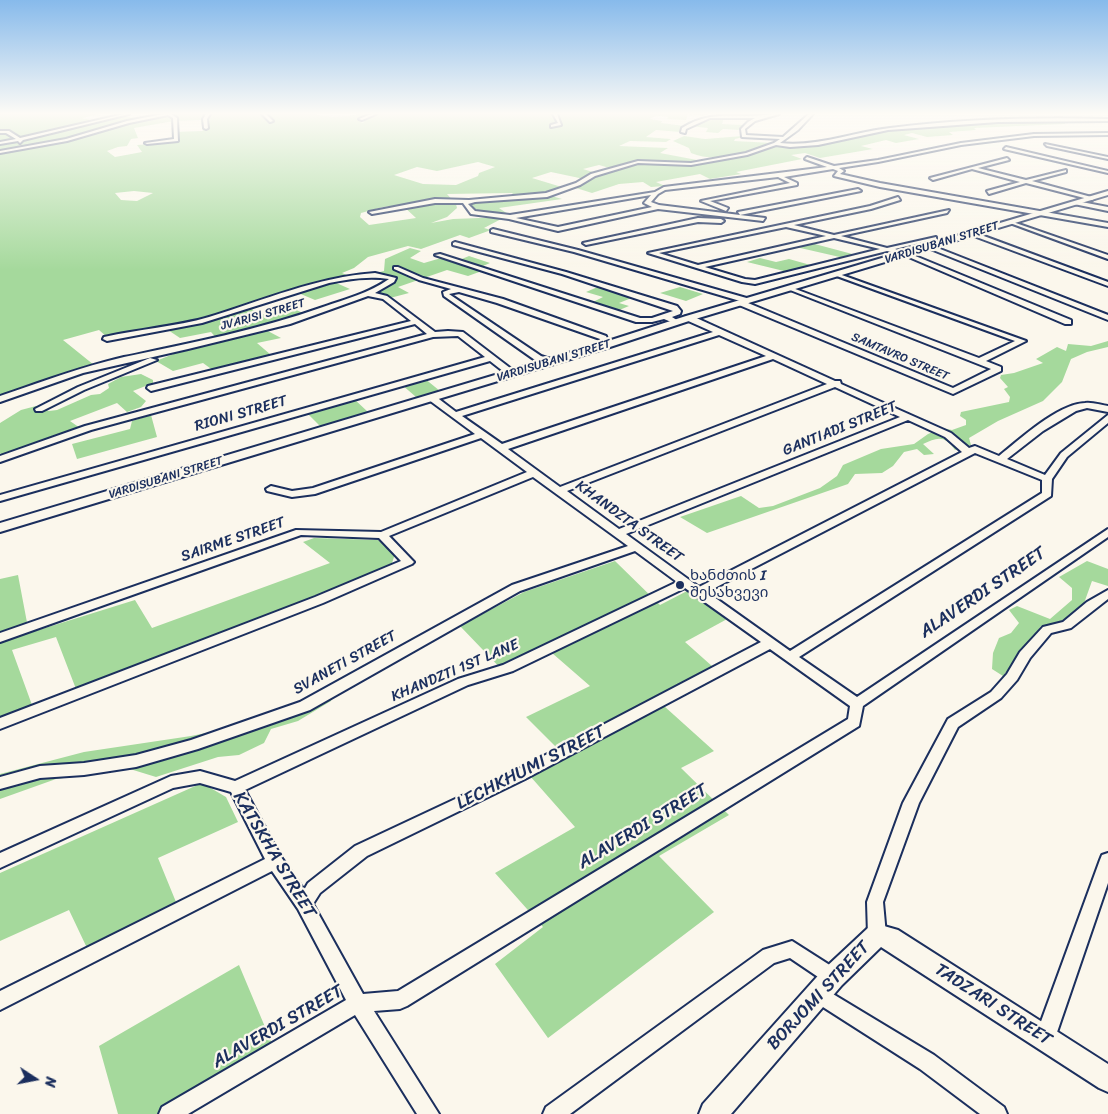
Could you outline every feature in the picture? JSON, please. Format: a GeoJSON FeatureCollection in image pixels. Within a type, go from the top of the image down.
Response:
{"type":"FeatureCollection","features":[{"type":"Feature","properties":{"kind":"street"},"geometry":{"type":"LineString","coordinates":[[372,212],[435,201],[468,201],[547,195],[578,184],[593,175],[624,166]]}},
{"type":"Feature","properties":{"kind":"street"},"geometry":{"type":"LineString","coordinates":[[831,166],[842,171],[836,175],[880,185],[1108,225]]}},
{"type":"Feature","properties":{"kind":"street"},"geometry":{"type":"LineString","coordinates":[[468,201],[465,203],[473,213],[510,217],[656,193],[664,189],[778,176],[840,166]]}},
{"type":"Feature","properties":{"kind":"street"},"geometry":{"type":"LineString","coordinates":[[933,178],[979,166]]}},
{"type":"Feature","properties":{"kind":"street"},"geometry":{"type":"LineString","coordinates":[[1082,166],[1108,172]]}},
{"type":"Feature","properties":{"kind":"street"},"geometry":{"type":"LineString","coordinates":[[972,168],[1092,198]]}},
{"type":"Feature","properties":{"kind":"street"},"geometry":{"type":"LineString","coordinates":[[989,192],[1064,171]]}},
{"type":"Feature","properties":{"kind":"street"},"geometry":{"type":"LineString","coordinates":[[778,176],[795,184],[704,201],[740,213],[906,254],[1002,296],[1068,322]]}},
{"type":"Feature","properties":{"kind":"street"},"geometry":{"type":"LineString","coordinates":[[740,213],[858,190]]}},
{"type":"Feature","properties":{"kind":"street"},"geometry":{"type":"LineString","coordinates":[[656,193],[648,203],[658,207],[763,219]]}},
{"type":"Feature","properties":{"kind":"street","name":"VARDISUBANI STREET"},"geometry":{"type":"LineString","coordinates":[[0,528],[511,374],[788,288],[1107,194]]}},
{"type":"Feature","properties":{"kind":"street"},"geometry":{"type":"LineString","coordinates":[[898,199],[871,207],[651,253],[744,281],[755,282],[934,238]]}},
{"type":"Feature","properties":{"kind":"street"},"geometry":{"type":"LineString","coordinates":[[1076,203],[1108,209]]}},
{"type":"Feature","properties":{"kind":"street"},"geometry":{"type":"LineString","coordinates":[[510,217],[558,229],[658,207]]}},
{"type":"Feature","properties":{"kind":"street"},"geometry":{"type":"LineString","coordinates":[[696,267],[947,211]]}},
{"type":"Feature","properties":{"kind":"street"},"geometry":{"type":"LineString","coordinates":[[586,243],[706,220],[773,227]]}},
{"type":"Feature","properties":{"kind":"street"},"geometry":{"type":"LineString","coordinates":[[1012,222],[1108,257]]}},
{"type":"Feature","properties":{"kind":"street"},"geometry":{"type":"LineString","coordinates":[[493,231],[576,251],[744,302]]}},
{"type":"Feature","properties":{"kind":"street"},"geometry":{"type":"LineString","coordinates":[[973,234],[1108,284]]}},
{"type":"Feature","properties":{"kind":"street"},"geometry":{"type":"LineString","coordinates":[[438,255],[639,320],[666,317],[676,314],[677,311],[674,308],[564,274],[456,244]]}},
{"type":"Feature","properties":{"kind":"street"},"geometry":{"type":"LineString","coordinates":[[930,247],[1108,318]]}},
{"type":"Feature","properties":{"kind":"street"},"geometry":{"type":"LineString","coordinates":[[396,268],[421,279],[500,301],[591,333],[603,338],[606,345]]}},
{"type":"Feature","properties":{"kind":"street","name":"JVARISI STREET"},"geometry":{"type":"LineString","coordinates":[[0,399],[80,371],[122,360],[188,347],[287,322],[368,294],[392,281],[393,278],[371,275],[313,286],[211,319],[107,339]]}},
{"type":"Feature","properties":{"kind":"street"},"geometry":{"type":"LineString","coordinates":[[788,288],[979,361],[1022,341],[837,275]]}},
{"type":"Feature","properties":{"kind":"street"},"geometry":{"type":"LineString","coordinates":[[459,289],[445,293],[538,358],[552,361]]}},
{"type":"Feature","properties":{"kind":"street"},"geometry":{"type":"LineString","coordinates":[[368,294],[385,297],[433,335]]}},
{"type":"Feature","properties":{"kind":"street","name":"SAMTAVRO STREET"},"geometry":{"type":"LineString","coordinates":[[744,302],[952,391],[998,369],[979,361]]}},
{"type":"Feature","properties":{"kind":"street"},"geometry":{"type":"LineString","coordinates":[[666,317],[676,322]]}},
{"type":"Feature","properties":{"kind":"street","name":"GANTIADI STREET"},"geometry":{"type":"LineString","coordinates":[[689,318],[837,383],[908,417]]}},
{"type":"Feature","properties":{"kind":"street"},"geometry":{"type":"LineString","coordinates":[[151,388],[416,322]]}},
{"type":"Feature","properties":{"kind":"street"},"geometry":{"type":"LineString","coordinates":[[455,415],[720,332]]}},
{"type":"Feature","properties":{"kind":"street"},"geometry":{"type":"LineString","coordinates":[[0,459],[88,428],[433,335],[460,334],[511,374]]}},
{"type":"Feature","properties":{"kind":"street"},"geometry":{"type":"LineString","coordinates":[[39,409],[68,393],[103,378],[188,347]]}},
{"type":"Feature","properties":{"kind":"street"},"geometry":{"type":"LineString","coordinates":[[500,448],[774,356]]}},
{"type":"Feature","properties":{"kind":"street","name":"RIONI STREET"},"geometry":{"type":"LineString","coordinates":[[0,498],[490,358]]}},
{"type":"Feature","properties":{"kind":"street"},"geometry":{"type":"LineString","coordinates":[[559,491],[837,383]]}},
{"type":"Feature","properties":{"kind":"street","name":"KHANDZTA STREET"},"geometry":{"type":"LineString","coordinates":[[432,398],[685,583],[857,704]]}},
{"type":"Feature","properties":{"kind":"street"},"geometry":{"type":"LineString","coordinates":[[1001,459],[1024,439],[1073,408],[1084,405],[1108,409]]}},
{"type":"Feature","properties":{"kind":"street"},"geometry":{"type":"LineString","coordinates":[[908,417],[948,435],[967,452]]}},
{"type":"Feature","properties":{"kind":"street","name":"GANTIADI STREET"},"geometry":{"type":"LineString","coordinates":[[617,534],[908,417]]}},
{"type":"Feature","properties":{"kind":"street"},"geometry":{"type":"LineString","coordinates":[[791,656],[1047,494],[1047,479],[1064,455],[1108,418]]}},
{"type":"Feature","properties":{"kind":"street"},"geometry":{"type":"LineString","coordinates":[[272,489],[292,494],[315,490],[481,434]]}},
{"type":"Feature","properties":{"kind":"street"},"geometry":{"type":"LineString","coordinates":[[698,592],[975,449],[1047,479]]}},
{"type":"Feature","properties":{"kind":"street","name":"SAIRME STREET"},"geometry":{"type":"LineString","coordinates":[[0,638],[300,532],[382,535],[534,473]]}},
{"type":"Feature","properties":{"kind":"street","name":"ALAVERDI STREET"},"geometry":{"type":"LineString","coordinates":[[169,1114],[358,1003],[400,1000],[854,722],[857,704],[1108,532]]}},
{"type":"Feature","properties":{"kind":"street"},"geometry":{"type":"LineString","coordinates":[[0,724],[310,604],[408,562],[382,535]]}},
{"type":"Feature","properties":{"kind":"street","name":"SVANETI STREET"},"geometry":{"type":"LineString","coordinates":[[0,783],[40,772],[84,769],[136,761],[263,722],[305,706],[387,658],[516,588],[580,568],[636,547]]}},
{"type":"Feature","properties":{"kind":"street","name":"KHANDZTI 1ST LANE"},"geometry":{"type":"LineString","coordinates":[[236,787],[463,682],[508,668],[685,583]]}},
{"type":"Feature","properties":{"kind":"street","name":"BORJOMI STREET"},"geometry":{"type":"LineString","coordinates":[[713,1114],[825,985],[877,935],[876,902],[911,803],[953,723],[996,694],[1012,676],[1025,655],[1046,630],[1067,625],[1091,604],[1108,594]]}},
{"type":"Feature","properties":{"kind":"street","name":"LECHKHUMI STREET"},"geometry":{"type":"LineString","coordinates":[[304,904],[314,888],[361,851],[520,775],[770,644]]}},
{"type":"Feature","properties":{"kind":"street","name":"KATSKHA STREET"},"geometry":{"type":"LineString","coordinates":[[0,861],[171,782],[200,777],[236,787],[275,862],[304,904],[358,1003],[429,1114]]}},
{"type":"Feature","properties":{"kind":"street"},"geometry":{"type":"LineString","coordinates":[[1045,1038],[1108,860]]}},
{"type":"Feature","properties":{"kind":"street"},"geometry":{"type":"LineString","coordinates":[[0,1001],[275,862]]}},
{"type":"Feature","properties":{"kind":"street","name":"TADZARI STREET"},"geometry":{"type":"LineString","coordinates":[[877,935],[890,938],[1108,1079]]}},
{"type":"Feature","properties":{"kind":"street"},"geometry":{"type":"LineString","coordinates":[[553,1114],[770,956],[792,949],[825,985],[997,1114]]}},
{"type":"Feature","properties":{"kind":"green space"},"geometry":{"type":"Polygon","coordinates":[[[0,166],[460,166],[437,171],[417,167],[394,175],[423,184],[456,185],[495,167],[492,166],[595,166],[583,169],[596,173],[584,179],[551,172],[532,178],[565,188],[544,194],[516,197],[512,193],[447,194],[456,204],[457,208],[447,217],[431,223],[453,219],[505,217],[484,228],[491,230],[469,238],[460,235],[421,249],[408,246],[368,257],[354,268],[342,273],[351,277],[333,280],[212,317],[108,338],[99,330],[63,340],[94,365],[0,397],[0,166]],[[134,191],[115,193],[121,200],[137,201],[153,193],[134,191]],[[402,205],[383,207],[361,213],[360,217],[369,225],[416,218],[402,205]]]}},
{"type":"Feature","properties":{"kind":"green space"},"geometry":{"type":"Polygon","coordinates":[[[602,166],[767,166],[736,172],[741,174],[710,179],[700,174],[656,182],[665,186],[651,187],[643,182],[619,184],[592,193],[573,187],[613,169],[602,166]]]}},
{"type":"Feature","properties":{"kind":"green space"},"geometry":{"type":"Polygon","coordinates":[[[548,195],[562,199],[499,208],[508,214],[477,213],[467,203],[469,201],[548,195]]]}},
{"type":"Feature","properties":{"kind":"green space"},"geometry":{"type":"Polygon","coordinates":[[[811,243],[856,255],[844,258],[796,247],[811,243]]]}},
{"type":"Feature","properties":{"kind":"green space"},"geometry":{"type":"Polygon","coordinates":[[[410,248],[421,251],[410,258],[424,263],[448,256],[457,261],[469,256],[490,263],[476,269],[482,271],[468,276],[447,270],[398,287],[409,293],[390,298],[375,292],[396,281],[397,278],[390,275],[372,274],[384,271],[385,259],[410,248]]]}},
{"type":"Feature","properties":{"kind":"green space"},"geometry":{"type":"Polygon","coordinates":[[[760,258],[776,262],[789,259],[814,266],[788,272],[747,262],[760,258]]]}},
{"type":"Feature","properties":{"kind":"green space"},"geometry":{"type":"Polygon","coordinates":[[[334,282],[350,289],[315,300],[296,292],[334,282]]]}},
{"type":"Feature","properties":{"kind":"green space"},"geometry":{"type":"Polygon","coordinates":[[[600,286],[634,297],[619,303],[629,306],[617,311],[591,303],[603,297],[586,292],[600,286]]]}},
{"type":"Feature","properties":{"kind":"green space"},"geometry":{"type":"Polygon","coordinates":[[[680,287],[703,294],[686,301],[660,293],[680,287]]]}},
{"type":"Feature","properties":{"kind":"green space"},"geometry":{"type":"Polygon","coordinates":[[[288,306],[309,316],[266,330],[281,338],[257,343],[271,355],[214,371],[203,363],[173,371],[156,361],[186,349],[219,341],[211,332],[180,338],[168,330],[213,320],[249,308],[265,315],[288,306]]]}},
{"type":"Feature","properties":{"kind":"green space"},"geometry":{"type":"Polygon","coordinates":[[[1108,341],[1108,347],[1087,352],[1071,359],[1062,382],[1043,401],[998,421],[969,438],[971,445],[955,450],[944,440],[932,440],[923,444],[934,454],[924,455],[917,449],[904,452],[893,466],[882,473],[855,474],[848,484],[707,533],[680,517],[741,496],[759,508],[773,506],[820,488],[837,476],[843,465],[881,449],[914,444],[928,434],[942,428],[952,430],[966,425],[966,420],[960,416],[961,412],[1009,402],[1010,397],[1004,389],[1008,387],[1000,378],[1001,375],[1014,373],[1043,363],[1036,359],[1057,347],[1066,351],[1068,344],[1091,346],[1108,341]]]}},
{"type":"Feature","properties":{"kind":"green space"},"geometry":{"type":"Polygon","coordinates":[[[141,374],[153,380],[153,383],[133,391],[146,401],[141,407],[127,412],[117,403],[70,421],[80,428],[2,456],[0,453],[0,423],[21,410],[36,406],[49,411],[57,410],[91,395],[100,394],[109,388],[108,384],[121,377],[141,374]]]}},
{"type":"Feature","properties":{"kind":"green space"},"geometry":{"type":"Polygon","coordinates":[[[424,378],[440,391],[416,397],[401,384],[424,378]]]}},
{"type":"Feature","properties":{"kind":"green space"},"geometry":{"type":"Polygon","coordinates":[[[353,398],[368,412],[320,426],[306,412],[353,398]]]}},
{"type":"Feature","properties":{"kind":"green space"},"geometry":{"type":"Polygon","coordinates":[[[151,415],[157,437],[77,459],[72,444],[130,429],[132,421],[151,415]]]}},
{"type":"Feature","properties":{"kind":"green space"},"geometry":{"type":"Polygon","coordinates":[[[314,538],[378,540],[395,554],[391,566],[76,689],[56,637],[12,650],[32,705],[0,717],[0,579],[18,575],[29,633],[135,600],[152,628],[330,563],[303,542],[314,538]]]}},
{"type":"Feature","properties":{"kind":"green space"},"geometry":{"type":"Polygon","coordinates":[[[615,561],[660,605],[689,590],[729,618],[685,642],[722,675],[664,706],[714,751],[681,768],[729,815],[659,856],[714,912],[548,1038],[495,964],[543,927],[495,873],[575,827],[530,776],[567,758],[526,717],[590,686],[552,653],[507,675],[460,626],[524,592],[615,561]]]}},
{"type":"Feature","properties":{"kind":"green space"},"geometry":{"type":"Polygon","coordinates":[[[1087,561],[1108,569],[1108,586],[1092,581],[1083,606],[1059,623],[1041,626],[1003,676],[992,669],[993,653],[999,638],[1011,633],[1019,623],[1009,610],[1017,606],[1050,619],[1072,600],[1072,588],[1059,577],[1087,561]]]}},
{"type":"Feature","properties":{"kind":"green space"},"geometry":{"type":"Polygon","coordinates":[[[333,688],[331,701],[298,721],[271,729],[264,743],[239,755],[218,757],[156,777],[130,769],[56,779],[0,799],[0,774],[84,752],[231,728],[333,688]]]}},
{"type":"Feature","properties":{"kind":"green space"},"geometry":{"type":"Polygon","coordinates":[[[202,783],[226,797],[238,822],[158,858],[176,902],[87,948],[69,910],[0,941],[0,873],[202,783]]]}},
{"type":"Feature","properties":{"kind":"green space"},"geometry":{"type":"Polygon","coordinates":[[[239,965],[273,1046],[187,1093],[193,1114],[118,1114],[99,1046],[239,965]]]}},
{"type":"Feature","properties":{"kind":"place","name":"ხანძთის I შესახვევი"},"geometry":{"type":"Point","coordinates":[680,585]}}]}
